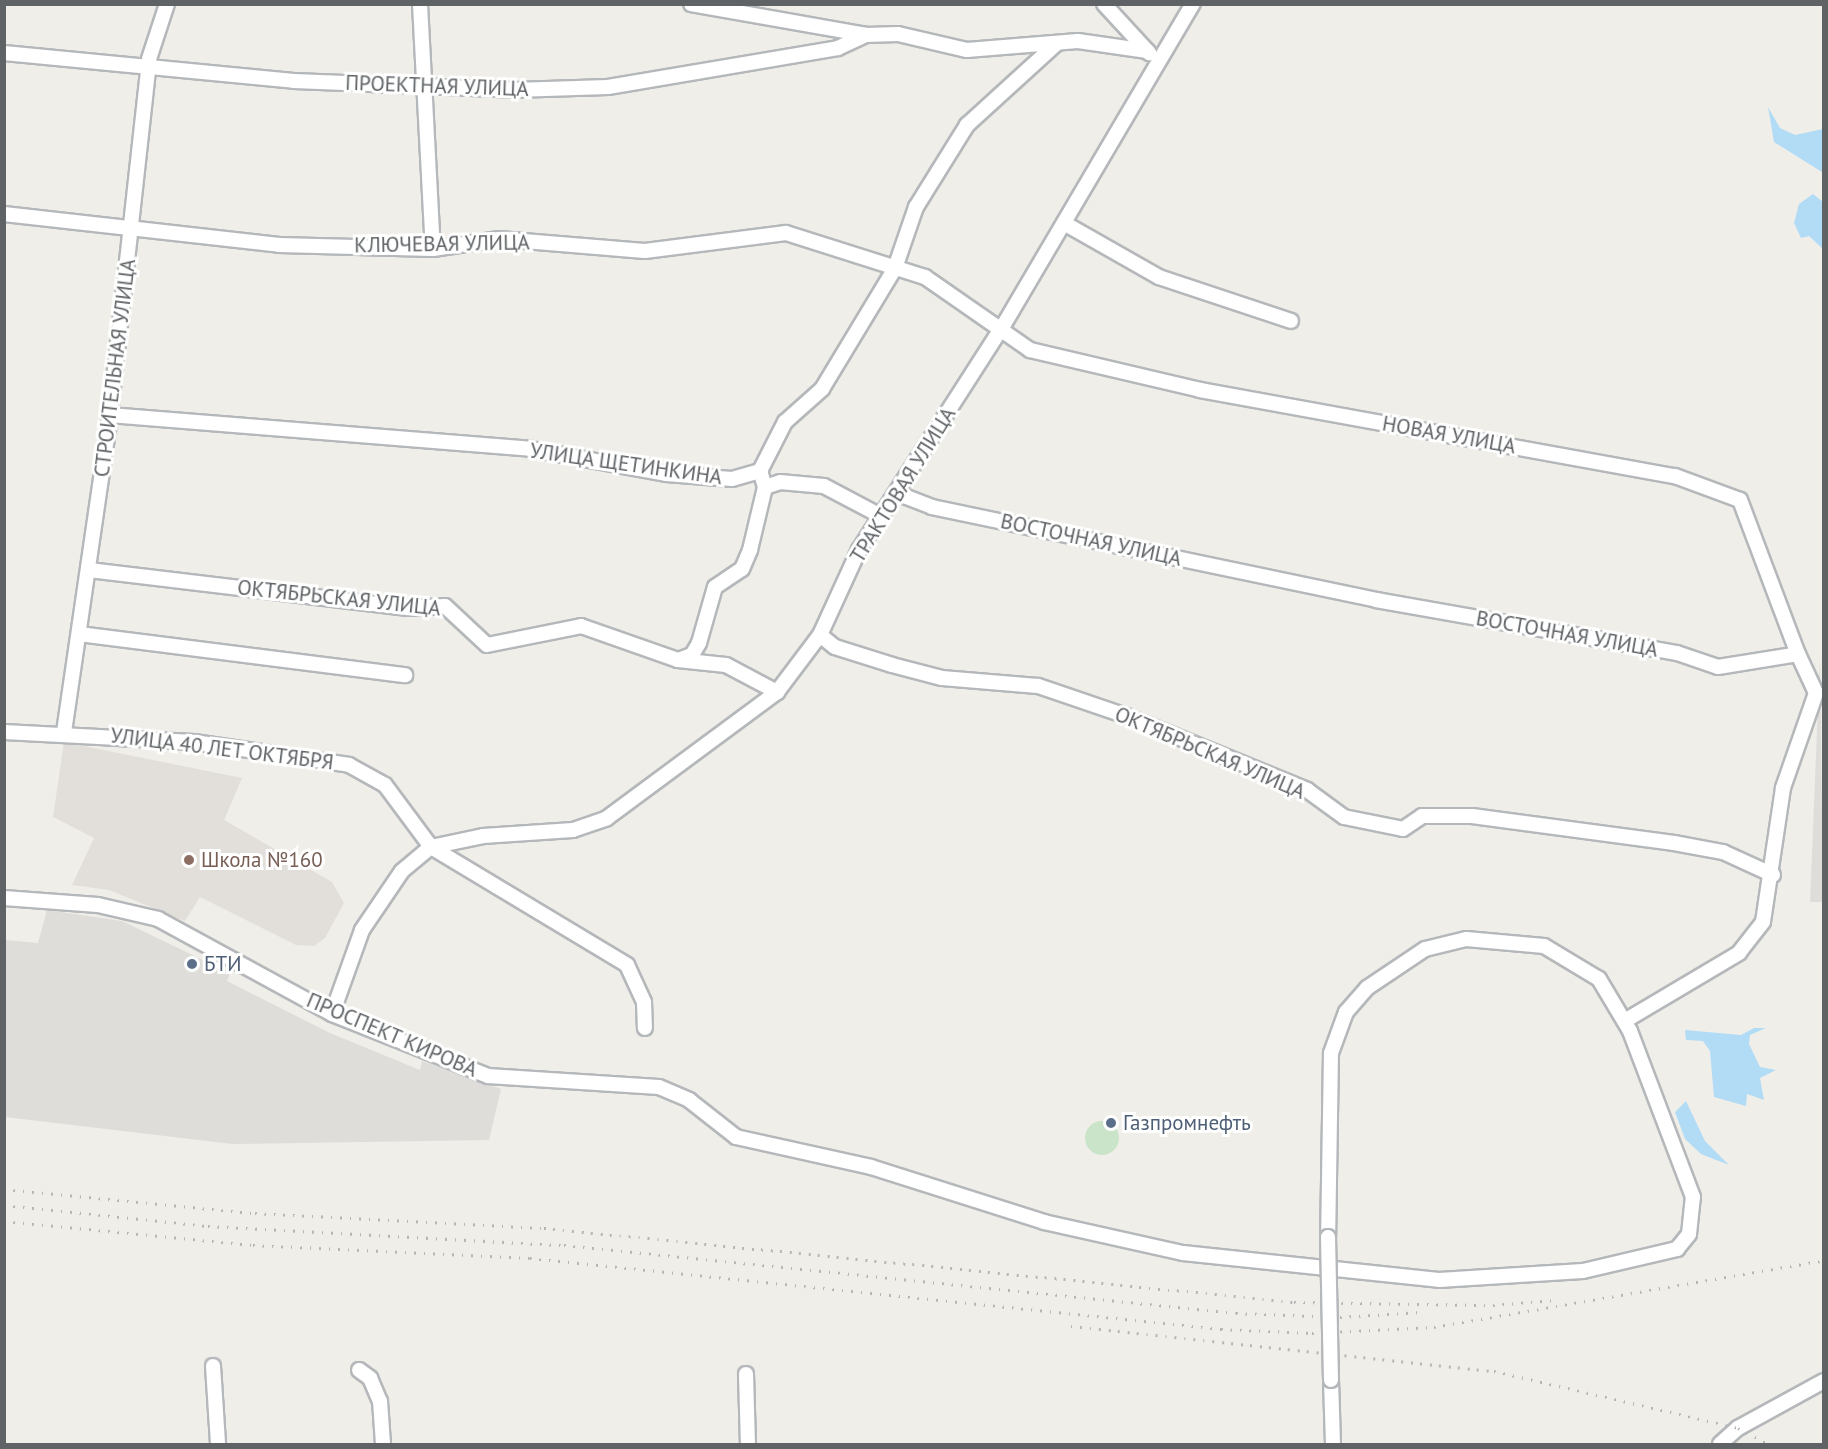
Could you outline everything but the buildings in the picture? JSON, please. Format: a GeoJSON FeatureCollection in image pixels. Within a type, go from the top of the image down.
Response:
{"type":"FeatureCollection","features":[{"type":"Feature","properties":{"kind":"street","name":"СТРОИТЕЛЬНАЯ УЛИЦА"},"geometry":{"type":"LineString","coordinates":[[64,732],[110,415],[148,66],[167,4]]}},
{"type":"Feature","properties":{"kind":"street"},"geometry":{"type":"LineString","coordinates":[[420,4],[433,249]]}},
{"type":"Feature","properties":{"kind":"street"},"geometry":{"type":"LineString","coordinates":[[691,4],[866,35],[898,34],[967,50],[1078,41],[1147,51]]}},
{"type":"Feature","properties":{"kind":"street","name":"ТРАКТОВАЯ УЛИЦА"},"geometry":{"type":"LineString","coordinates":[[431,847],[573,830],[607,818],[777,692],[820,635],[859,550],[1003,326],[1193,4]]}},
{"type":"Feature","properties":{"kind":"street"},"geometry":{"type":"LineString","coordinates":[[1111,6],[1147,51],[1159,61]]}},
{"type":"Feature","properties":{"kind":"street","name":"ПРОЕКТНАЯ УЛИЦА"},"geometry":{"type":"LineString","coordinates":[[4,53],[426,88],[608,87],[838,48],[866,35]]}},
{"type":"Feature","properties":{"kind":"street"},"geometry":{"type":"LineString","coordinates":[[678,660],[692,655],[699,643],[715,587],[742,569],[765,487],[760,471],[786,422],[822,389],[895,268],[916,207],[967,124],[1056,44]]}},
{"type":"Feature","properties":{"kind":"street","name":"КЛЮЧЕВАЯ УЛИЦА"},"geometry":{"type":"LineString","coordinates":[[4,214],[279,245],[433,249],[499,239],[645,251],[786,233],[853,250],[895,268],[925,277],[1003,326]]}},
{"type":"Feature","properties":{"kind":"street"},"geometry":{"type":"LineString","coordinates":[[1064,223],[1159,277],[1291,321]]}},
{"type":"Feature","properties":{"kind":"street","name":"НОВАЯ УЛИЦА"},"geometry":{"type":"LineString","coordinates":[[1003,326],[1030,350],[1200,390],[1675,476],[1740,500],[1798,654]]}},
{"type":"Feature","properties":{"kind":"street","name":"УЛИЦА ЩЕТИНКИНА"},"geometry":{"type":"LineString","coordinates":[[110,415],[530,450],[666,474],[732,479],[760,471]]}},
{"type":"Feature","properties":{"kind":"street"},"geometry":{"type":"LineString","coordinates":[[765,487],[780,482],[824,486],[881,516]]}},
{"type":"Feature","properties":{"kind":"street","name":"ВОСТОЧНАЯ УЛИЦА"},"geometry":{"type":"LineString","coordinates":[[896,493],[955,512],[1376,600],[1677,653],[1718,667],[1798,654]]}},
{"type":"Feature","properties":{"kind":"street","name":"ОКТЯБРЬСКАЯ УЛИЦА"},"geometry":{"type":"LineString","coordinates":[[89,570],[408,608],[445,606],[487,645],[581,626],[678,660],[726,665],[777,692]]}},
{"type":"Feature","properties":{"kind":"street"},"geometry":{"type":"LineString","coordinates":[[79,634],[405,675]]}},
{"type":"Feature","properties":{"kind":"street","name":"ОКТЯБРЬСКАЯ УЛИЦА"},"geometry":{"type":"LineString","coordinates":[[820,635],[835,647],[892,665],[942,678],[1038,686],[1126,716],[1307,790],[1344,817],[1403,829],[1422,816],[1473,816],[1674,843],[1723,852],[1773,875]]}},
{"type":"Feature","properties":{"kind":"street"},"geometry":{"type":"LineString","coordinates":[[1626,1020],[1739,953],[1763,922],[1773,875],[1783,788],[1816,693],[1798,654]]}},
{"type":"Feature","properties":{"kind":"street","name":"УЛИЦА 40 ЛЕТ ОКТЯБРЯ"},"geometry":{"type":"LineString","coordinates":[[4,732],[64,732],[194,742],[349,765],[385,785],[431,847],[627,965],[644,1002],[645,1028]]}},
{"type":"Feature","properties":{"kind":"street"},"geometry":{"type":"LineString","coordinates":[[332,1014],[362,930],[402,871],[431,847]]}},
{"type":"Feature","properties":{"kind":"street","name":"ПРОСПЕКТ КИРОВА"},"geometry":{"type":"LineString","coordinates":[[4,898],[98,905],[158,919],[332,1014],[488,1076],[659,1087],[689,1100],[736,1137],[871,1167],[1044,1222],[1183,1252],[1373,1276],[1500,1280],[1658,1255],[1677,1250],[1689,1234],[1693,1197],[1626,1020],[1599,979],[1544,945],[1466,939],[1395,964],[1347,1012],[1331,1053],[1328,1238],[1331,1380],[1334,1444]]}},
{"type":"Feature","properties":{"kind":"street"},"geometry":{"type":"LineString","coordinates":[[213,1366],[218,1444]]}},
{"type":"Feature","properties":{"kind":"street"},"geometry":{"type":"LineString","coordinates":[[359,1370],[370,1378],[380,1401],[383,1444]]}},
{"type":"Feature","properties":{"kind":"street"},"geometry":{"type":"LineString","coordinates":[[746,1374],[748,1444]]}},
{"type":"Feature","properties":{"kind":"street"},"geometry":{"type":"LineString","coordinates":[[1720,1444],[1738,1428],[1824,1381]]}},
{"type":"Feature","properties":{"kind":"shaded area"},"geometry":{"type":"Polygon","coordinates":[[[1820,657],[1823,902],[1810,902],[1820,657]]]}},
{"type":"Feature","properties":{"kind":"shaded area","name":"Школа №160"},"geometry":{"type":"Polygon","coordinates":[[[64,742],[242,778],[224,820],[332,882],[344,903],[325,938],[314,946],[296,945],[200,897],[185,921],[109,890],[72,885],[94,838],[53,817],[64,742]]]}},
{"type":"Feature","properties":{"kind":"shaded area"},"geometry":{"type":"Polygon","coordinates":[[[47,910],[122,921],[230,973],[227,981],[330,1033],[420,1070],[422,1061],[501,1089],[489,1140],[232,1144],[5,1117],[5,940],[38,943],[47,910]]]}},
{"type":"Feature","properties":{"kind":"green space"},"geometry":{"type":"Polygon","coordinates":[[[1102,1121],[1114,1126],[1119,1138],[1114,1150],[1102,1155],[1090,1150],[1085,1138],[1090,1126],[1102,1121]]]}},
{"type":"Feature","properties":{"kind":"water"},"geometry":{"type":"Polygon","coordinates":[[[1768,107],[1780,128],[1795,135],[1823,129],[1822,172],[1774,142],[1768,107]]]}},
{"type":"Feature","properties":{"kind":"water"},"geometry":{"type":"Polygon","coordinates":[[[1813,194],[1823,202],[1823,249],[1809,236],[1801,238],[1794,223],[1799,204],[1813,194]]]}},
{"type":"Feature","properties":{"kind":"water"},"geometry":{"type":"Polygon","coordinates":[[[1754,1028],[1766,1028],[1750,1035],[1749,1044],[1760,1067],[1776,1070],[1760,1078],[1764,1100],[1747,1094],[1746,1106],[1714,1097],[1710,1051],[1703,1041],[1686,1040],[1685,1030],[1741,1035],[1754,1028]]]}},
{"type":"Feature","properties":{"kind":"water"},"geometry":{"type":"Polygon","coordinates":[[[1686,1101],[1705,1141],[1729,1165],[1701,1154],[1685,1139],[1675,1112],[1686,1101]]]}},
{"type":"Feature","properties":{"kind":"railway"},"geometry":{"type":"LineString","coordinates":[[4,1189],[255,1213],[544,1228],[1294,1302],[1493,1305],[1555,1300]]}},
{"type":"Feature","properties":{"kind":"railway"},"geometry":{"type":"LineString","coordinates":[[4,1205],[208,1226],[564,1245],[1236,1313],[1340,1317],[1421,1312]]}},
{"type":"Feature","properties":{"kind":"railway"},"geometry":{"type":"LineString","coordinates":[[4,1221],[253,1245],[530,1258],[1221,1329],[1312,1333],[1434,1327],[1824,1260]]}},
{"type":"Feature","properties":{"kind":"railway"},"geometry":{"type":"LineString","coordinates":[[1071,1326],[1494,1371],[1738,1428],[1768,1444]]}},
{"type":"Feature","properties":{"kind":"place","name":"Школа №160"},"geometry":{"type":"Point","coordinates":[189,860]}},
{"type":"Feature","properties":{"kind":"place","name":"БТИ"},"geometry":{"type":"Point","coordinates":[192,964]}},
{"type":"Feature","properties":{"kind":"place","name":"Газпромнефть"},"geometry":{"type":"Point","coordinates":[1111,1123]}}]}
